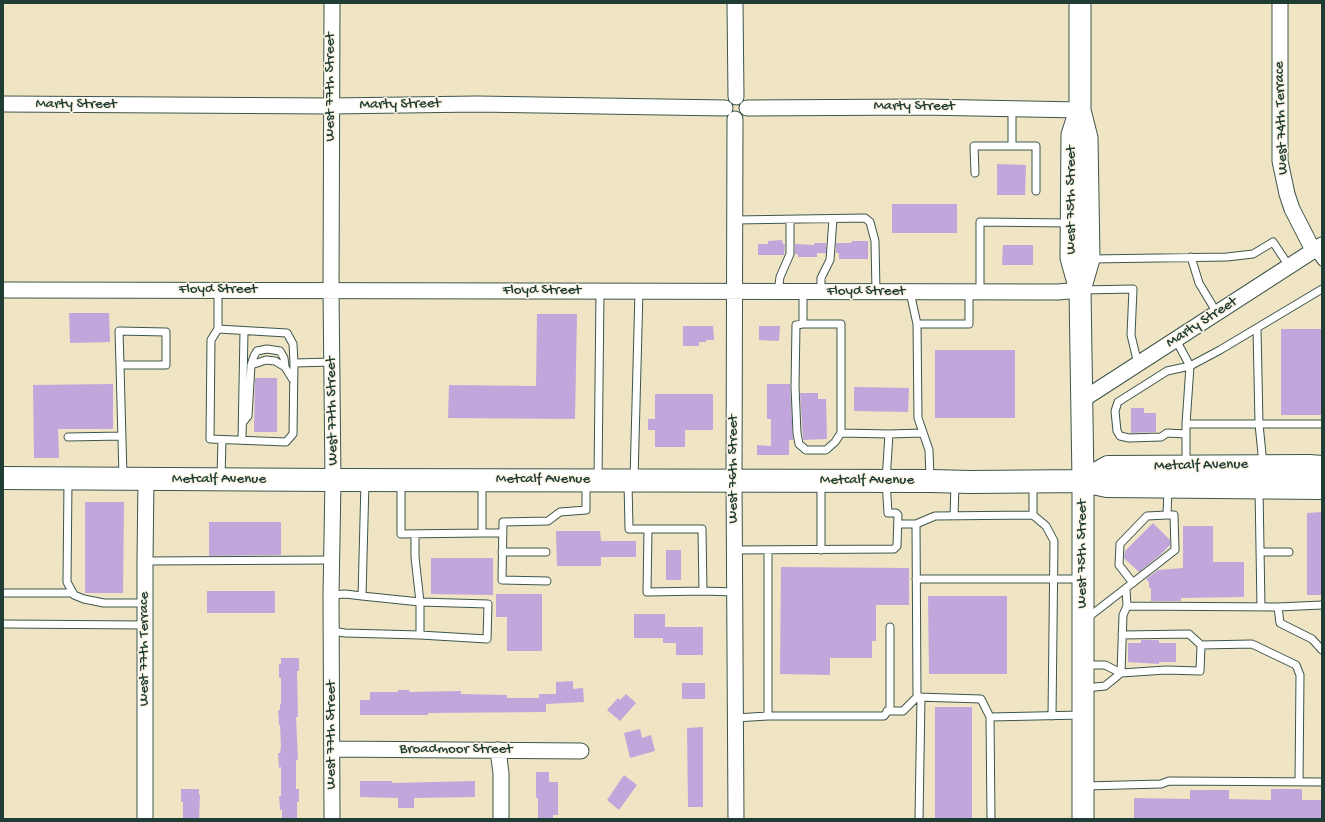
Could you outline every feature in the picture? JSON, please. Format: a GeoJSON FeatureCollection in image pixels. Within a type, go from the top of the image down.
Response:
{"type":"FeatureCollection","features":[{"type":"Feature","properties":{"kind":"main road","name":"West 75th Street"},"geometry":{"type":"LineString","coordinates":[[1080,3],[1080,110],[1087,138],[1089,259],[1080,290]]}},
{"type":"Feature","properties":{"kind":"main road","name":"West 75th Street"},"geometry":{"type":"LineString","coordinates":[[1080,110],[1072,135],[1071,258],[1080,290],[1083,481],[1083,819]]}},
{"type":"Feature","properties":{"kind":"main road","name":"Metcalf Avenue"},"geometry":{"type":"LineString","coordinates":[[1083,481],[1108,467],[1322,467]]}},
{"type":"Feature","properties":{"kind":"main road","name":"Metcalf Avenue"},"geometry":{"type":"LineString","coordinates":[[3,478],[221,480],[401,479],[955,482],[1083,481],[1107,486],[1322,488]]}},
{"type":"Feature","properties":{"kind":"street","name":"West 77th Street"},"geometry":{"type":"LineString","coordinates":[[332,3],[332,819]]}},
{"type":"Feature","properties":{"kind":"street"},"geometry":{"type":"LineString","coordinates":[[735,3],[736,97]]}},
{"type":"Feature","properties":{"kind":"street","name":"West 74th Terrace"},"geometry":{"type":"LineString","coordinates":[[1280,3],[1280,161],[1286,194],[1292,209],[1319,253]]}},
{"type":"Feature","properties":{"kind":"street"},"geometry":{"type":"LineString","coordinates":[[736,97],[746,102],[747,108],[746,114],[735,119],[727,115],[725,108],[729,98],[736,97]]}},
{"type":"Feature","properties":{"kind":"street","name":"Marty Street"},"geometry":{"type":"LineString","coordinates":[[3,104],[331,106],[477,104],[725,108]]}},
{"type":"Feature","properties":{"kind":"street","name":"Marty Street"},"geometry":{"type":"LineString","coordinates":[[747,108],[922,107],[1080,110]]}},
{"type":"Feature","properties":{"kind":"street","name":"West 76th Street"},"geometry":{"type":"LineString","coordinates":[[735,119],[734,592],[736,819]]}},
{"type":"Feature","properties":{"kind":"street","name":"Marty Street"},"geometry":{"type":"LineString","coordinates":[[1082,400],[1289,266],[1319,253]]}},
{"type":"Feature","properties":{"kind":"street","name":"Floyd Street"},"geometry":{"type":"LineString","coordinates":[[3,290],[1058,292],[1080,290]]}},
{"type":"Feature","properties":{"kind":"street","name":"West 77th Terrace"},"geometry":{"type":"LineString","coordinates":[[145,819],[146,479]]}},
{"type":"Feature","properties":{"kind":"street","name":"Broadmoor Street"},"geometry":{"type":"LineString","coordinates":[[332,749],[581,750]]}},
{"type":"Feature","properties":{"kind":"street"},"geometry":{"type":"LineString","coordinates":[[498,750],[501,773],[501,819]]}},
{"type":"Feature","properties":{"kind":"lane"},"geometry":{"type":"LineString","coordinates":[[1012,108],[1012,146]]}},
{"type":"Feature","properties":{"kind":"lane"},"geometry":{"type":"LineString","coordinates":[[975,173],[974,146],[1036,146],[1036,191]]}},
{"type":"Feature","properties":{"kind":"lane"},"geometry":{"type":"LineString","coordinates":[[735,220],[865,218],[870,222],[875,240],[876,292]]}},
{"type":"Feature","properties":{"kind":"lane"},"geometry":{"type":"LineString","coordinates":[[821,292],[821,278],[830,260],[832,219]]}},
{"type":"Feature","properties":{"kind":"lane"},"geometry":{"type":"LineString","coordinates":[[778,292],[780,277],[790,254],[790,220]]}},
{"type":"Feature","properties":{"kind":"lane"},"geometry":{"type":"LineString","coordinates":[[917,324],[969,324],[974,292],[980,222],[1071,223]]}},
{"type":"Feature","properties":{"kind":"lane"},"geometry":{"type":"LineString","coordinates":[[1089,259],[1227,257],[1253,254],[1273,242],[1289,266]]}},
{"type":"Feature","properties":{"kind":"lane"},"geometry":{"type":"LineString","coordinates":[[1190,257],[1199,283],[1217,313]]}},
{"type":"Feature","properties":{"kind":"lane"},"geometry":{"type":"LineString","coordinates":[[1080,290],[1133,289],[1131,335],[1138,364]]}},
{"type":"Feature","properties":{"kind":"lane"},"geometry":{"type":"LineString","coordinates":[[1186,434],[1167,433],[1161,437],[1129,438],[1120,436],[1117,431],[1116,411],[1118,402],[1167,371],[1190,366],[1220,350],[1322,289]]}},
{"type":"Feature","properties":{"kind":"lane"},"geometry":{"type":"LineString","coordinates":[[218,290],[218,329],[211,340],[210,439],[286,442],[293,434],[294,381],[293,344],[287,333],[218,329]]}},
{"type":"Feature","properties":{"kind":"lane"},"geometry":{"type":"LineString","coordinates":[[547,581],[502,580],[503,522],[548,521],[560,512],[586,510],[592,480],[600,291]]}},
{"type":"Feature","properties":{"kind":"lane"},"geometry":{"type":"LineString","coordinates":[[639,291],[629,529],[702,529],[703,591]]}},
{"type":"Feature","properties":{"kind":"lane"},"geometry":{"type":"LineString","coordinates":[[803,292],[803,324]]}},
{"type":"Feature","properties":{"kind":"lane"},"geometry":{"type":"LineString","coordinates":[[910,292],[917,324],[918,418],[929,450],[930,481]]}},
{"type":"Feature","properties":{"kind":"lane"},"geometry":{"type":"LineString","coordinates":[[840,324],[840,433],[835,442],[826,450],[806,450],[799,444],[797,433],[795,387],[796,325],[840,324]]}},
{"type":"Feature","properties":{"kind":"lane"},"geometry":{"type":"LineString","coordinates":[[1257,328],[1259,424],[1263,466]]}},
{"type":"Feature","properties":{"kind":"lane"},"geometry":{"type":"LineString","coordinates":[[120,365],[166,365],[166,332],[119,331],[123,479]]}},
{"type":"Feature","properties":{"kind":"lane"},"geometry":{"type":"LineString","coordinates":[[242,440],[244,331]]}},
{"type":"Feature","properties":{"kind":"lane"},"geometry":{"type":"LineString","coordinates":[[1176,340],[1190,366],[1186,424],[1186,467]]}},
{"type":"Feature","properties":{"kind":"lane"},"geometry":{"type":"LineString","coordinates":[[243,422],[248,416],[251,365],[257,351],[267,348],[280,351],[284,358],[285,367]]}},
{"type":"Feature","properties":{"kind":"lane"},"geometry":{"type":"LineString","coordinates":[[251,365],[266,360],[275,361],[285,367],[294,381]]}},
{"type":"Feature","properties":{"kind":"lane"},"geometry":{"type":"LineString","coordinates":[[294,363],[332,362]]}},
{"type":"Feature","properties":{"kind":"lane"},"geometry":{"type":"LineString","coordinates":[[1186,424],[1322,424]]}},
{"type":"Feature","properties":{"kind":"lane"},"geometry":{"type":"LineString","coordinates":[[840,433],[922,433]]}},
{"type":"Feature","properties":{"kind":"lane"},"geometry":{"type":"LineString","coordinates":[[734,550],[894,549],[897,546],[898,515],[896,513],[888,513],[886,481],[889,434]]}},
{"type":"Feature","properties":{"kind":"lane"},"geometry":{"type":"LineString","coordinates":[[68,437],[122,436]]}},
{"type":"Feature","properties":{"kind":"lane"},"geometry":{"type":"LineString","coordinates":[[221,480],[222,440]]}},
{"type":"Feature","properties":{"kind":"lane"},"geometry":{"type":"LineString","coordinates":[[68,478],[67,582],[74,595],[84,600],[104,603],[145,602]]}},
{"type":"Feature","properties":{"kind":"lane"},"geometry":{"type":"LineString","coordinates":[[401,479],[401,534],[503,533]]}},
{"type":"Feature","properties":{"kind":"lane"},"geometry":{"type":"LineString","coordinates":[[362,596],[365,480]]}},
{"type":"Feature","properties":{"kind":"lane"},"geometry":{"type":"LineString","coordinates":[[482,480],[482,533]]}},
{"type":"Feature","properties":{"kind":"lane"},"geometry":{"type":"LineString","coordinates":[[821,481],[821,550]]}},
{"type":"Feature","properties":{"kind":"lane"},"geometry":{"type":"LineString","coordinates":[[1033,515],[1034,481]]}},
{"type":"Feature","properties":{"kind":"lane"},"geometry":{"type":"LineString","coordinates":[[954,516],[955,482]]}},
{"type":"Feature","properties":{"kind":"lane"},"geometry":{"type":"LineString","coordinates":[[1167,515],[1168,487]]}},
{"type":"Feature","properties":{"kind":"lane"},"geometry":{"type":"LineString","coordinates":[[1259,488],[1261,606]]}},
{"type":"Feature","properties":{"kind":"lane"},"geometry":{"type":"LineString","coordinates":[[898,524],[916,524],[935,516],[1033,515],[1046,526],[1054,541],[1052,716]]}},
{"type":"Feature","properties":{"kind":"lane"},"geometry":{"type":"LineString","coordinates":[[1083,621],[1126,589],[1175,550],[1174,515],[1148,516],[1120,544],[1119,565],[1133,583]]}},
{"type":"Feature","properties":{"kind":"lane"},"geometry":{"type":"LineString","coordinates":[[916,524],[919,697],[919,819]]}},
{"type":"Feature","properties":{"kind":"lane"},"geometry":{"type":"LineString","coordinates":[[648,529],[647,592],[734,592]]}},
{"type":"Feature","properties":{"kind":"lane"},"geometry":{"type":"LineString","coordinates":[[415,534],[415,557],[420,602],[420,635]]}},
{"type":"Feature","properties":{"kind":"lane"},"geometry":{"type":"LineString","coordinates":[[768,550],[768,716]]}},
{"type":"Feature","properties":{"kind":"lane"},"geometry":{"type":"LineString","coordinates":[[502,552],[546,552]]}},
{"type":"Feature","properties":{"kind":"lane"},"geometry":{"type":"LineString","coordinates":[[1260,552],[1289,552]]}},
{"type":"Feature","properties":{"kind":"lane"},"geometry":{"type":"LineString","coordinates":[[145,561],[332,560]]}},
{"type":"Feature","properties":{"kind":"lane"},"geometry":{"type":"LineString","coordinates":[[916,579],[1083,579]]}},
{"type":"Feature","properties":{"kind":"lane"},"geometry":{"type":"LineString","coordinates":[[1083,688],[1105,686],[1121,673],[1123,615],[1127,606],[1126,589]]}},
{"type":"Feature","properties":{"kind":"lane"},"geometry":{"type":"LineString","coordinates":[[3,593],[73,593]]}},
{"type":"Feature","properties":{"kind":"lane"},"geometry":{"type":"LineString","coordinates":[[331,595],[345,594],[420,602],[488,604],[487,639],[345,633],[332,631]]}},
{"type":"Feature","properties":{"kind":"lane"},"geometry":{"type":"LineString","coordinates":[[1127,606],[1322,605]]}},
{"type":"Feature","properties":{"kind":"lane"},"geometry":{"type":"LineString","coordinates":[[1278,606],[1280,623],[1312,639],[1322,650]]}},
{"type":"Feature","properties":{"kind":"lane"},"geometry":{"type":"LineString","coordinates":[[3,624],[145,625]]}},
{"type":"Feature","properties":{"kind":"lane"},"geometry":{"type":"LineString","coordinates":[[735,718],[768,716],[884,716],[890,708],[890,626]]}},
{"type":"Feature","properties":{"kind":"lane"},"geometry":{"type":"LineString","coordinates":[[1122,635],[1189,634],[1201,645],[1252,644],[1296,665],[1300,675],[1299,782]]}},
{"type":"Feature","properties":{"kind":"lane"},"geometry":{"type":"LineString","coordinates":[[1083,665],[1105,665],[1121,673],[1166,670],[1200,670],[1201,645]]}},
{"type":"Feature","properties":{"kind":"lane"},"geometry":{"type":"LineString","coordinates":[[887,711],[903,711],[919,697],[981,699],[990,717],[991,819]]}},
{"type":"Feature","properties":{"kind":"lane"},"geometry":{"type":"LineString","coordinates":[[990,717],[1083,715]]}},
{"type":"Feature","properties":{"kind":"lane"},"geometry":{"type":"LineString","coordinates":[[1083,786],[1161,784],[1169,781],[1322,782]]}},
{"type":"Feature","properties":{"kind":"building"},"geometry":{"type":"Polygon","coordinates":[[[997,164],[1026,165],[1025,195],[997,195],[997,164]]]}},
{"type":"Feature","properties":{"kind":"building"},"geometry":{"type":"Polygon","coordinates":[[[892,204],[957,204],[957,233],[892,233],[892,204]]]}},
{"type":"Feature","properties":{"kind":"building"},"geometry":{"type":"Polygon","coordinates":[[[782,240],[783,244],[785,244],[784,255],[758,255],[758,244],[768,244],[768,241],[782,240]]]}},
{"type":"Feature","properties":{"kind":"building"},"geometry":{"type":"Polygon","coordinates":[[[852,241],[868,241],[868,259],[839,259],[839,253],[836,253],[836,243],[851,243],[852,241]]]}},
{"type":"Feature","properties":{"kind":"building"},"geometry":{"type":"Polygon","coordinates":[[[814,243],[826,243],[826,253],[817,253],[817,257],[798,257],[798,254],[795,254],[795,244],[814,245],[814,243]]]}},
{"type":"Feature","properties":{"kind":"building"},"geometry":{"type":"Polygon","coordinates":[[[1003,245],[1033,245],[1033,265],[1002,265],[1003,245]]]}},
{"type":"Feature","properties":{"kind":"building"},"geometry":{"type":"Polygon","coordinates":[[[69,313],[109,313],[110,342],[70,343],[69,313]]]}},
{"type":"Feature","properties":{"kind":"building"},"geometry":{"type":"Polygon","coordinates":[[[537,314],[577,314],[575,419],[448,418],[449,385],[536,386],[537,314]]]}},
{"type":"Feature","properties":{"kind":"building"},"geometry":{"type":"Polygon","coordinates":[[[683,326],[713,326],[714,340],[699,342],[699,346],[683,346],[683,326]]]}},
{"type":"Feature","properties":{"kind":"building"},"geometry":{"type":"Polygon","coordinates":[[[759,326],[780,326],[779,341],[759,340],[759,326]]]}},
{"type":"Feature","properties":{"kind":"building"},"geometry":{"type":"Polygon","coordinates":[[[1281,329],[1322,329],[1322,415],[1281,415],[1281,329]]]}},
{"type":"Feature","properties":{"kind":"building"},"geometry":{"type":"Polygon","coordinates":[[[935,350],[1015,350],[1015,418],[935,418],[935,350]]]}},
{"type":"Feature","properties":{"kind":"building"},"geometry":{"type":"Polygon","coordinates":[[[255,378],[277,378],[277,432],[254,432],[255,378]]]}},
{"type":"Feature","properties":{"kind":"building"},"geometry":{"type":"Polygon","coordinates":[[[113,384],[113,429],[58,429],[59,458],[34,458],[33,385],[113,384]]]}},
{"type":"Feature","properties":{"kind":"building"},"geometry":{"type":"Polygon","coordinates":[[[767,384],[790,384],[793,440],[789,440],[789,455],[757,455],[757,445],[771,446],[771,419],[767,419],[767,384]]]}},
{"type":"Feature","properties":{"kind":"building"},"geometry":{"type":"Polygon","coordinates":[[[854,387],[909,388],[908,412],[854,411],[854,387]]]}},
{"type":"Feature","properties":{"kind":"building"},"geometry":{"type":"Polygon","coordinates":[[[800,393],[818,393],[818,399],[826,399],[827,439],[803,440],[800,393]]]}},
{"type":"Feature","properties":{"kind":"building"},"geometry":{"type":"Polygon","coordinates":[[[655,394],[713,394],[713,430],[685,430],[685,447],[655,447],[655,430],[648,430],[648,419],[655,419],[655,394]]]}},
{"type":"Feature","properties":{"kind":"building"},"geometry":{"type":"Polygon","coordinates":[[[1131,408],[1144,408],[1144,413],[1156,413],[1156,432],[1131,433],[1131,408]]]}},
{"type":"Feature","properties":{"kind":"building"},"geometry":{"type":"Polygon","coordinates":[[[85,502],[124,502],[123,593],[85,593],[85,502]]]}},
{"type":"Feature","properties":{"kind":"building"},"geometry":{"type":"Polygon","coordinates":[[[1322,512],[1322,595],[1307,595],[1307,513],[1322,512]]]}},
{"type":"Feature","properties":{"kind":"building"},"geometry":{"type":"Polygon","coordinates":[[[209,522],[281,522],[281,555],[209,556],[209,522]]]}},
{"type":"Feature","properties":{"kind":"building"},"geometry":{"type":"Polygon","coordinates":[[[1153,523],[1170,540],[1170,545],[1139,572],[1124,558],[1125,551],[1153,523]]]}},
{"type":"Feature","properties":{"kind":"building"},"geometry":{"type":"Polygon","coordinates":[[[1183,526],[1213,526],[1213,562],[1244,562],[1244,597],[1181,598],[1181,601],[1151,601],[1151,588],[1149,588],[1149,582],[1146,579],[1158,570],[1183,568],[1183,526]]]}},
{"type":"Feature","properties":{"kind":"building"},"geometry":{"type":"Polygon","coordinates":[[[556,531],[600,531],[601,541],[636,541],[636,557],[601,557],[601,566],[557,566],[556,531]]]}},
{"type":"Feature","properties":{"kind":"building"},"geometry":{"type":"Polygon","coordinates":[[[666,550],[681,550],[681,580],[666,580],[666,550]]]}},
{"type":"Feature","properties":{"kind":"building"},"geometry":{"type":"Polygon","coordinates":[[[431,558],[493,558],[493,595],[431,594],[431,558]]]}},
{"type":"Feature","properties":{"kind":"building"},"geometry":{"type":"Polygon","coordinates":[[[781,567],[909,568],[909,605],[876,605],[876,641],[872,641],[872,658],[830,658],[830,675],[780,674],[781,567]]]}},
{"type":"Feature","properties":{"kind":"building"},"geometry":{"type":"Polygon","coordinates":[[[207,591],[275,591],[275,613],[207,613],[207,591]]]}},
{"type":"Feature","properties":{"kind":"building"},"geometry":{"type":"Polygon","coordinates":[[[496,594],[542,594],[542,651],[507,651],[507,617],[496,617],[496,594]]]}},
{"type":"Feature","properties":{"kind":"building"},"geometry":{"type":"Polygon","coordinates":[[[928,596],[1007,596],[1007,674],[929,674],[928,596]]]}},
{"type":"Feature","properties":{"kind":"building"},"geometry":{"type":"Polygon","coordinates":[[[634,614],[665,614],[665,627],[703,627],[703,655],[676,655],[676,643],[663,643],[663,638],[634,638],[634,614]]]}},
{"type":"Feature","properties":{"kind":"building"},"geometry":{"type":"Polygon","coordinates":[[[1141,640],[1159,640],[1159,643],[1176,643],[1176,662],[1159,662],[1159,664],[1128,662],[1128,643],[1141,643],[1141,640]]]}},
{"type":"Feature","properties":{"kind":"building"},"geometry":{"type":"Polygon","coordinates":[[[281,658],[299,658],[299,671],[297,671],[298,717],[296,717],[298,760],[296,760],[296,789],[299,789],[297,819],[282,819],[282,810],[280,810],[279,796],[281,796],[281,767],[279,768],[278,753],[280,753],[281,747],[278,710],[280,710],[281,704],[281,678],[279,678],[279,664],[281,664],[281,658]]]}},
{"type":"Feature","properties":{"kind":"building"},"geometry":{"type":"Polygon","coordinates":[[[573,681],[573,689],[583,688],[584,702],[546,704],[546,712],[360,715],[360,700],[370,700],[370,692],[398,692],[398,690],[410,690],[409,692],[461,691],[461,694],[507,695],[507,698],[539,698],[539,694],[556,694],[556,682],[573,681]]]}},
{"type":"Feature","properties":{"kind":"building"},"geometry":{"type":"Polygon","coordinates":[[[682,683],[705,683],[705,699],[682,699],[682,683]]]}},
{"type":"Feature","properties":{"kind":"building"},"geometry":{"type":"Polygon","coordinates":[[[626,694],[636,703],[620,721],[607,710],[618,698],[620,700],[626,694]]]}},
{"type":"Feature","properties":{"kind":"building"},"geometry":{"type":"Polygon","coordinates":[[[935,707],[972,707],[972,819],[935,819],[935,707]]]}},
{"type":"Feature","properties":{"kind":"building"},"geometry":{"type":"Polygon","coordinates":[[[703,727],[703,807],[688,807],[687,728],[703,727]]]}},
{"type":"Feature","properties":{"kind":"building"},"geometry":{"type":"Polygon","coordinates":[[[640,729],[642,738],[651,735],[655,751],[630,758],[624,733],[640,729]]]}},
{"type":"Feature","properties":{"kind":"building"},"geometry":{"type":"Polygon","coordinates":[[[536,772],[549,772],[549,782],[558,782],[558,815],[553,815],[553,819],[538,819],[536,772]]]}},
{"type":"Feature","properties":{"kind":"building"},"geometry":{"type":"Polygon","coordinates":[[[624,775],[637,785],[619,810],[607,800],[624,775]]]}},
{"type":"Feature","properties":{"kind":"building"},"geometry":{"type":"Polygon","coordinates":[[[360,781],[392,781],[392,783],[475,781],[475,797],[414,798],[414,808],[398,808],[398,798],[360,797],[360,781]]]}},
{"type":"Feature","properties":{"kind":"building"},"geometry":{"type":"Polygon","coordinates":[[[181,789],[199,789],[199,819],[183,819],[181,789]]]}},
{"type":"Feature","properties":{"kind":"building"},"geometry":{"type":"Polygon","coordinates":[[[1271,789],[1302,789],[1302,800],[1322,800],[1322,819],[1134,819],[1134,798],[1190,799],[1190,790],[1229,790],[1229,799],[1271,800],[1271,789]]]}}]}
